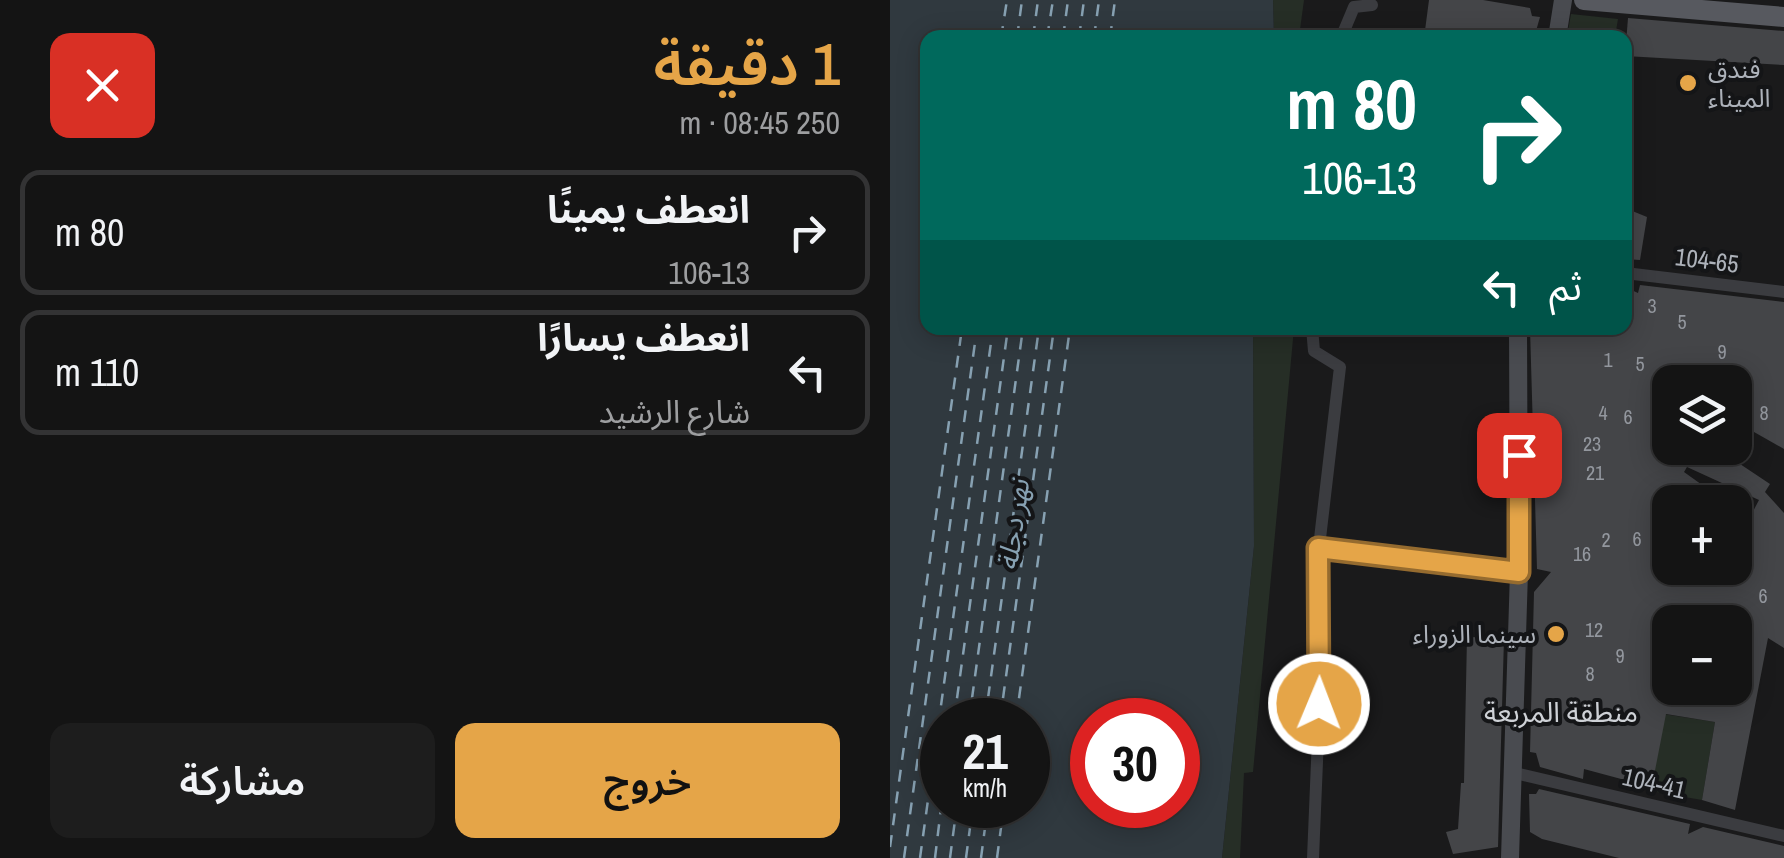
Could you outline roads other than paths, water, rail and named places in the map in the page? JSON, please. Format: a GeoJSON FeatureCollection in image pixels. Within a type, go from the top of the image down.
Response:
{"type":"FeatureCollection","features":[{"type":"Feature","properties":{"kind":"main road"},"geometry":{"type":"LineString","coordinates":[[1557,30],[1563,0]]}},
{"type":"Feature","properties":{"kind":"main road"},"geometry":{"type":"LineString","coordinates":[[1584,0],[1784,17]]}},
{"type":"Feature","properties":{"kind":"main road"},"geometry":{"type":"LineString","coordinates":[[1510,858],[1519,572],[1518,335]]}},
{"type":"Feature","properties":{"kind":"street"},"geometry":{"type":"LineString","coordinates":[[1344,30],[1354,7],[1372,5]]}},
{"type":"Feature","properties":{"kind":"street","name":"104-65"},"geometry":{"type":"LineString","coordinates":[[1632,274],[1784,292]]}},
{"type":"Feature","properties":{"kind":"street"},"geometry":{"type":"LineString","coordinates":[[1313,335],[1314,351],[1340,367],[1318,548],[1321,665],[1313,858]]}},
{"type":"Feature","properties":{"kind":"street"},"geometry":{"type":"LineString","coordinates":[[1318,548],[1519,572]]}},
{"type":"Feature","properties":{"kind":"street","name":"104-41"},"geometry":{"type":"LineString","coordinates":[[1514,774],[1784,836]]}},
{"type":"Feature","properties":{"kind":"water","name":"نهر دجلة"},"geometry":{"type":"Polygon","coordinates":[[[890,0],[1273,0],[1274,30],[920,30],[920,335],[1253,335],[1254,546],[1222,858],[890,858],[890,0]]]}},
{"type":"Feature","properties":{"kind":"place","name":"فندق الميناء"},"geometry":{"type":"Point","coordinates":[1688,83]}},
{"type":"Feature","properties":{"kind":"place","name":"سينما الزوراء"},"geometry":{"type":"Point","coordinates":[1556,634]}},
{"type":"Feature","properties":{"kind":"district","name":"منطقة المربعة"},"geometry":{"type":"Point","coordinates":[1561,712]}}]}
